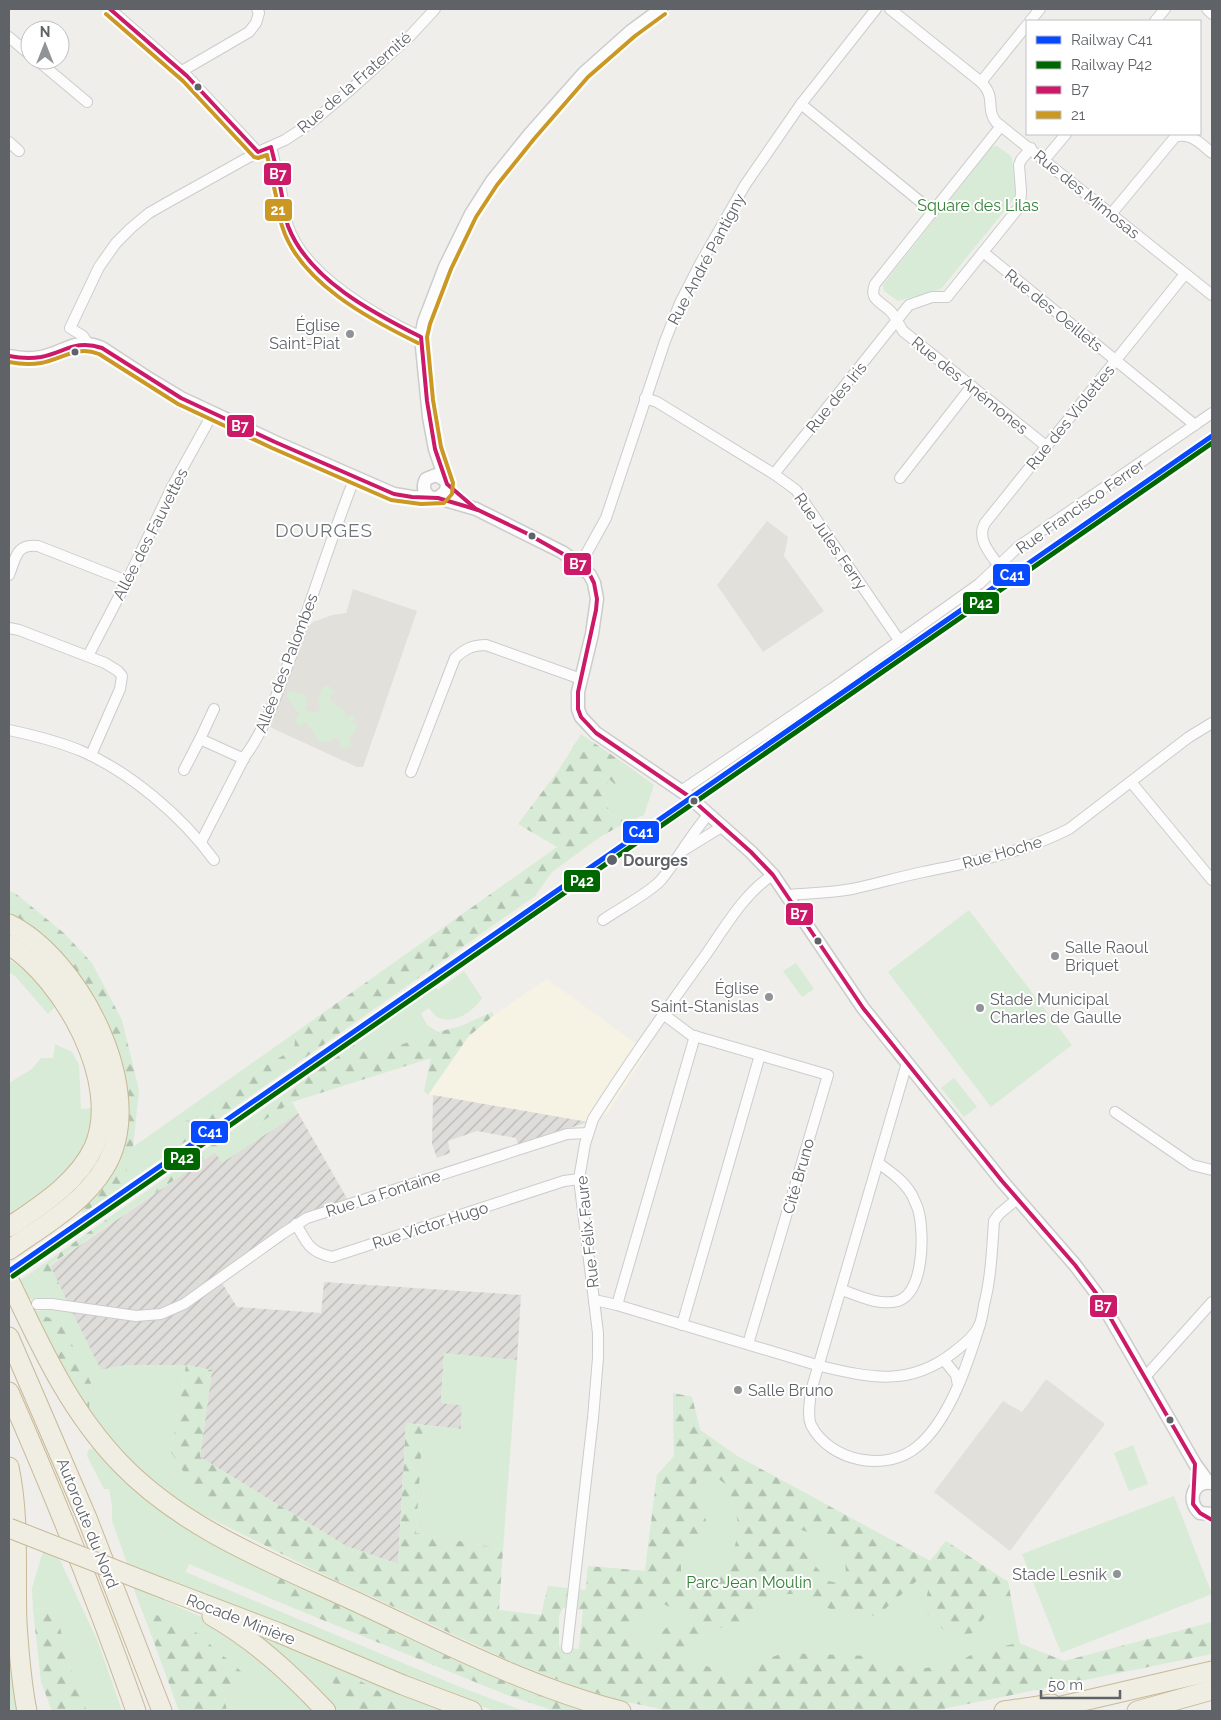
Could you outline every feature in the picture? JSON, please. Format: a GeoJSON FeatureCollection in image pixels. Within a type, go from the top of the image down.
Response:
{"type":"FeatureCollection","features":[{"type":"Feature","properties":{"kind":"highway"},"geometry":{"type":"LineString","coordinates":[[9,924],[24,932],[45,949],[64,970],[91,1010],[112,1066],[119,1110],[114,1148],[106,1166],[93,1183],[60,1215],[9,1250]]}},
{"type":"Feature","properties":{"kind":"highway"},"geometry":{"type":"LineString","coordinates":[[9,945],[28,959],[49,980],[73,1016],[84,1038],[93,1064],[99,1092],[100,1113],[96,1141],[80,1170],[60,1189],[9,1227]]}},
{"type":"Feature","properties":{"kind":"highway"},"geometry":{"type":"LineString","coordinates":[[9,1280],[31,1310],[54,1373],[78,1413],[112,1454],[138,1480],[182,1514],[220,1537],[258,1556],[507,1671],[571,1696],[621,1711]]}},
{"type":"Feature","properties":{"kind":"highway","name":"Autoroute du Nord"},"geometry":{"type":"LineString","coordinates":[[9,1337],[87,1518],[162,1711]]}},
{"type":"Feature","properties":{"kind":"highway","name":"Autoroute du Nord"},"geometry":{"type":"LineString","coordinates":[[9,1392],[75,1549],[136,1711]]}},
{"type":"Feature","properties":{"kind":"highway"},"geometry":{"type":"LineString","coordinates":[[9,1467],[16,1508],[17,1623],[26,1711]]}},
{"type":"Feature","properties":{"kind":"highway","name":"Rocade Minière"},"geometry":{"type":"LineString","coordinates":[[9,1528],[277,1632],[403,1685],[472,1711]]}},
{"type":"Feature","properties":{"kind":"highway"},"geometry":{"type":"LineString","coordinates":[[166,1590],[247,1638],[294,1676],[326,1711]]}},
{"type":"Feature","properties":{"kind":"highway"},"geometry":{"type":"LineString","coordinates":[[1040,1711],[1212,1671]]}},
{"type":"Feature","properties":{"kind":"highway"},"geometry":{"type":"LineString","coordinates":[[1136,1711],[1212,1690]]}},
{"type":"Feature","properties":{"kind":"highway"},"geometry":{"type":"LineString","coordinates":[[1004,1711],[1105,1696]]}},
{"type":"Feature","properties":{"kind":"street"},"geometry":{"type":"LineString","coordinates":[[110,9],[182,71],[258,152]]}},
{"type":"Feature","properties":{"kind":"street"},"geometry":{"type":"LineString","coordinates":[[182,71],[249,32],[256,24],[259,13],[257,9]]}},
{"type":"Feature","properties":{"kind":"street","name":"Rue de la Fraternité"},"geometry":{"type":"LineString","coordinates":[[87,342],[83,336],[70,328],[99,267],[116,243],[131,228],[149,213],[258,152],[271,147],[311,123],[410,36],[435,9]]}},
{"type":"Feature","properties":{"kind":"street"},"geometry":{"type":"LineString","coordinates":[[435,498],[446,492],[446,482],[435,450],[427,401],[421,337],[424,322],[445,267],[471,214],[492,181],[529,135],[584,73],[631,31],[661,9]]}},
{"type":"Feature","properties":{"kind":"street","name":"Rue André Pantigny"},"geometry":{"type":"LineString","coordinates":[[580,565],[606,518],[645,398],[677,310],[700,264],[745,185],[802,104],[876,9]]}},
{"type":"Feature","properties":{"kind":"street"},"geometry":{"type":"LineString","coordinates":[[890,9],[981,82],[1026,26]]}},
{"type":"Feature","properties":{"kind":"street"},"geometry":{"type":"LineString","coordinates":[[1031,20],[1040,9]]}},
{"type":"Feature","properties":{"kind":"street"},"geometry":{"type":"LineString","coordinates":[[1156,20],[1165,9]]}},
{"type":"Feature","properties":{"kind":"street"},"geometry":{"type":"LineString","coordinates":[[1207,9],[1212,14]]}},
{"type":"Feature","properties":{"kind":"street"},"geometry":{"type":"LineString","coordinates":[[9,37],[20,46]]}},
{"type":"Feature","properties":{"kind":"street"},"geometry":{"type":"LineString","coordinates":[[49,70],[87,102]]}},
{"type":"Feature","properties":{"kind":"street","name":"Rue des Mimosas"},"geometry":{"type":"LineString","coordinates":[[981,82],[990,93],[994,119],[1001,126],[1031,148],[1212,295]]}},
{"type":"Feature","properties":{"kind":"street"},"geometry":{"type":"LineString","coordinates":[[802,104],[933,212]]}},
{"type":"Feature","properties":{"kind":"street"},"geometry":{"type":"LineString","coordinates":[[1001,126],[875,284],[872,290],[874,298],[891,312],[897,321],[908,305],[914,302],[932,297],[947,297],[1020,206],[1019,165],[1031,148]]}},
{"type":"Feature","properties":{"kind":"street"},"geometry":{"type":"LineString","coordinates":[[1045,160],[1065,135]]}},
{"type":"Feature","properties":{"kind":"street"},"geometry":{"type":"LineString","coordinates":[[1112,213],[1175,137],[1186,135],[1192,137],[1212,153]]}},
{"type":"Feature","properties":{"kind":"street"},"geometry":{"type":"LineString","coordinates":[[9,142],[19,151]]}},
{"type":"Feature","properties":{"kind":"street"},"geometry":{"type":"LineString","coordinates":[[271,147],[288,225],[294,240],[312,265],[358,301],[421,337]]}},
{"type":"Feature","properties":{"kind":"street","name":"Rue des Oeillets"},"geometry":{"type":"LineString","coordinates":[[983,252],[1196,425]]}},
{"type":"Feature","properties":{"kind":"street","name":"Rue des Violettes"},"geometry":{"type":"LineString","coordinates":[[999,566],[983,543],[981,530],[1046,446],[1185,274]]}},
{"type":"Feature","properties":{"kind":"street","name":"Rue des Anémones"},"geometry":{"type":"LineString","coordinates":[[897,321],[903,331],[1046,446]]}},
{"type":"Feature","properties":{"kind":"street","name":"Rue des Iris"},"geometry":{"type":"LineString","coordinates":[[774,474],[897,321]]}},
{"type":"Feature","properties":{"kind":"street"},"geometry":{"type":"LineString","coordinates":[[9,356],[40,357],[87,342],[102,348],[181,398],[275,442],[402,496],[435,498],[476,509],[548,544],[580,565],[594,583],[597,599],[592,634],[578,692],[578,709],[581,717],[596,733],[696,802],[751,852],[773,875],[863,1008],[1017,1199],[1075,1265],[1096,1293],[1195,1464],[1210,1483]]}},
{"type":"Feature","properties":{"kind":"street"},"geometry":{"type":"LineString","coordinates":[[900,478],[971,387]]}},
{"type":"Feature","properties":{"kind":"street","name":"Rue Jules Ferry"},"geometry":{"type":"LineString","coordinates":[[645,398],[657,402],[774,474],[796,490],[899,640]]}},
{"type":"Feature","properties":{"kind":"street","name":"Allée des Fauvettes"},"geometry":{"type":"LineString","coordinates":[[88,656],[172,487],[213,413]]}},
{"type":"Feature","properties":{"kind":"street","name":"Rue Francisco Ferrer"},"geometry":{"type":"LineString","coordinates":[[680,791],[832,688],[979,584],[1018,547],[1212,413]]}},
{"type":"Feature","properties":{"kind":"street"},"geometry":{"type":"LineString","coordinates":[[435,450],[432,470],[424,492],[435,498]]}},
{"type":"Feature","properties":{"kind":"street"},"geometry":{"type":"LineString","coordinates":[[387,490],[411,490],[436,475],[476,509]]}},
{"type":"Feature","properties":{"kind":"street","name":"Allée des Palombes"},"geometry":{"type":"LineString","coordinates":[[201,842],[244,760],[254,745],[278,691],[355,477]]}},
{"type":"Feature","properties":{"kind":"street"},"geometry":{"type":"LineString","coordinates":[[9,575],[18,552],[22,547],[29,545],[38,546],[127,580]]}},
{"type":"Feature","properties":{"kind":"street"},"geometry":{"type":"LineString","coordinates":[[9,628],[88,656],[118,671],[122,676],[120,689],[90,755]]}},
{"type":"Feature","properties":{"kind":"street"},"geometry":{"type":"LineString","coordinates":[[411,772],[455,658],[466,648],[486,645],[581,679]]}},
{"type":"Feature","properties":{"kind":"street"},"geometry":{"type":"LineString","coordinates":[[184,770],[214,709]]}},
{"type":"Feature","properties":{"kind":"street","name":"Rue Hoche"},"geometry":{"type":"LineString","coordinates":[[787,895],[851,889],[896,877],[986,860],[1047,840],[1069,829],[1189,737],[1212,723]]}},
{"type":"Feature","properties":{"kind":"street"},"geometry":{"type":"LineString","coordinates":[[9,730],[56,742],[90,755],[112,767],[164,806],[201,842],[214,860]]}},
{"type":"Feature","properties":{"kind":"street"},"geometry":{"type":"LineString","coordinates":[[200,739],[244,760]]}},
{"type":"Feature","properties":{"kind":"street"},"geometry":{"type":"LineString","coordinates":[[1131,782],[1212,880]]}},
{"type":"Feature","properties":{"kind":"street"},"geometry":{"type":"LineString","coordinates":[[602,920],[660,881],[683,851],[692,834],[709,814]]}},
{"type":"Feature","properties":{"kind":"street"},"geometry":{"type":"LineString","coordinates":[[683,851],[722,826]]}},
{"type":"Feature","properties":{"kind":"street","name":"Rue Félix Faure"},"geometry":{"type":"LineString","coordinates":[[566,1648],[593,1418],[598,1358],[598,1333],[579,1179],[588,1133],[593,1119],[663,1014],[748,897],[766,879],[773,875]]}},
{"type":"Feature","properties":{"kind":"street","name":"Cité Bruno"},"geometry":{"type":"LineString","coordinates":[[663,1014],[695,1036],[828,1075],[748,1344]]}},
{"type":"Feature","properties":{"kind":"street"},"geometry":{"type":"LineString","coordinates":[[617,1305],[695,1036]]}},
{"type":"Feature","properties":{"kind":"street"},"geometry":{"type":"LineString","coordinates":[[682,1325],[760,1055]]}},
{"type":"Feature","properties":{"kind":"street"},"geometry":{"type":"LineString","coordinates":[[907,1063],[812,1391],[809,1408],[811,1424],[824,1443],[846,1456],[866,1461],[888,1459],[906,1454],[918,1446],[936,1426],[958,1385],[970,1357],[980,1324],[988,1289],[994,1222],[999,1214],[1017,1199]]}},
{"type":"Feature","properties":{"kind":"street"},"geometry":{"type":"LineString","coordinates":[[1115,1112],[1192,1165],[1212,1170]]}},
{"type":"Feature","properties":{"kind":"street","name":"Rue La Fontaine"},"geometry":{"type":"LineString","coordinates":[[31,1310],[148,1316],[161,1314],[175,1309],[198,1294],[296,1224],[318,1214],[566,1134],[588,1133]]}},
{"type":"Feature","properties":{"kind":"street"},"geometry":{"type":"LineString","coordinates":[[842,1290],[880,1302],[896,1301],[906,1297],[913,1286],[920,1265],[922,1241],[919,1212],[911,1193],[899,1178],[878,1164]]}},
{"type":"Feature","properties":{"kind":"street","name":"Rue Victor Hugo"},"geometry":{"type":"LineString","coordinates":[[296,1224],[309,1246],[319,1254],[332,1257],[564,1181],[579,1179]]}},
{"type":"Feature","properties":{"kind":"street"},"geometry":{"type":"LineString","coordinates":[[594,1301],[617,1305],[820,1366],[880,1378],[916,1373],[940,1363],[968,1341],[980,1324]]}},
{"type":"Feature","properties":{"kind":"street"},"geometry":{"type":"LineString","coordinates":[[1145,1377],[1212,1302]]}},
{"type":"Feature","properties":{"kind":"street"},"geometry":{"type":"LineString","coordinates":[[944,1360],[956,1375],[958,1385]]}},
{"type":"Feature","properties":{"kind":"street"},"geometry":{"type":"LineString","coordinates":[[1195,1464],[1193,1504],[1200,1512],[1210,1516]]}},
{"type":"Feature","properties":{"kind":"street"},"geometry":{"type":"LineString","coordinates":[[1195,1489],[1200,1484],[1210,1483]]}},
{"type":"Feature","properties":{"kind":"shaded area"},"geometry":{"type":"Polygon","coordinates":[[[767,521],[788,537],[784,556],[824,611],[763,652],[717,585],[767,521]]]}},
{"type":"Feature","properties":{"kind":"shaded area"},"geometry":{"type":"Polygon","coordinates":[[[353,589],[417,611],[363,767],[357,767],[263,724],[308,627],[313,622],[332,615],[346,613],[353,589]]]}},
{"type":"Feature","properties":{"kind":"shaded area"},"geometry":{"type":"Polygon","coordinates":[[[547,979],[647,1052],[607,1114],[588,1122],[428,1095],[468,1037],[494,1015],[547,979]]]}},
{"type":"Feature","properties":{"kind":"shaded area"},"geometry":{"type":"Polygon","coordinates":[[[433,1095],[588,1122],[518,1145],[516,1138],[477,1131],[448,1141],[450,1153],[437,1158],[432,1144],[433,1095]]]}},
{"type":"Feature","properties":{"kind":"shaded area"},"geometry":{"type":"Polygon","coordinates":[[[298,1113],[348,1200],[303,1214],[217,1275],[237,1307],[321,1313],[324,1282],[521,1295],[517,1360],[444,1354],[441,1403],[462,1405],[461,1429],[406,1423],[398,1564],[346,1546],[200,1457],[212,1370],[186,1365],[126,1365],[100,1370],[50,1266],[215,1152],[222,1162],[298,1113]]]}},
{"type":"Feature","properties":{"kind":"shaded area"},"geometry":{"type":"Polygon","coordinates":[[[1046,1379],[1105,1424],[1010,1551],[934,1492],[1003,1401],[1022,1412],[1046,1379]]]}},
{"type":"Feature","properties":{"kind":"green space","name":"Square des Lilas"},"geometry":{"type":"Polygon","coordinates":[[[997,146],[1011,156],[1012,159],[1016,194],[1013,200],[941,289],[898,301],[884,291],[883,285],[992,147],[997,146]]]}},
{"type":"Feature","properties":{"kind":"green space"},"geometry":{"type":"Polygon","coordinates":[[[330,686],[335,692],[332,693],[330,700],[346,713],[346,718],[352,714],[356,719],[351,723],[358,723],[354,734],[349,736],[351,747],[341,748],[339,737],[321,743],[306,722],[300,727],[294,720],[300,715],[287,697],[288,691],[303,694],[308,700],[305,708],[311,713],[318,712],[321,705],[318,701],[323,687],[330,686]]]}},
{"type":"Feature","properties":{"kind":"green space"},"geometry":{"type":"Polygon","coordinates":[[[581,734],[622,762],[618,774],[627,782],[621,790],[609,779],[604,793],[610,814],[622,819],[623,824],[600,837],[552,872],[535,896],[178,1147],[177,1133],[185,1121],[207,1118],[215,1112],[217,1099],[260,1069],[294,1049],[296,1032],[557,847],[518,824],[558,771],[581,734]]]}},
{"type":"Feature","properties":{"kind":"green space"},"geometry":{"type":"Polygon","coordinates":[[[622,762],[654,785],[644,815],[623,824],[622,819],[610,814],[604,793],[609,779],[627,782],[618,774],[622,762]]]}},
{"type":"Feature","properties":{"kind":"green space"},"geometry":{"type":"Polygon","coordinates":[[[9,891],[15,893],[65,934],[92,963],[122,1020],[139,1090],[133,1147],[122,1187],[83,1213],[79,1209],[122,1144],[128,1116],[127,1086],[105,1016],[84,981],[59,949],[27,923],[9,912],[9,891]]]}},
{"type":"Feature","properties":{"kind":"green space","name":"Stade Municipal Charles de Gaulle"},"geometry":{"type":"Polygon","coordinates":[[[969,910],[1072,1045],[991,1107],[888,972],[969,910]]]}},
{"type":"Feature","properties":{"kind":"green space"},"geometry":{"type":"Polygon","coordinates":[[[9,959],[32,976],[57,1005],[48,1014],[16,977],[9,972],[9,959]]]}},
{"type":"Feature","properties":{"kind":"green space"},"geometry":{"type":"Polygon","coordinates":[[[796,963],[814,989],[802,997],[783,971],[796,963]]]}},
{"type":"Feature","properties":{"kind":"green space"},"geometry":{"type":"Polygon","coordinates":[[[464,971],[482,998],[474,1008],[462,1016],[450,1020],[436,1016],[429,1008],[421,1013],[427,1025],[438,1032],[418,1038],[375,1056],[364,1052],[362,1039],[435,986],[438,990],[464,971]]]}},
{"type":"Feature","properties":{"kind":"green space"},"geometry":{"type":"Polygon","coordinates":[[[492,1012],[494,1015],[468,1037],[428,1095],[424,1091],[431,1058],[292,1102],[215,1152],[50,1265],[67,1301],[60,1300],[49,1280],[40,1280],[32,1272],[362,1039],[364,1052],[375,1056],[422,1036],[461,1026],[492,1012]]]}},
{"type":"Feature","properties":{"kind":"green space"},"geometry":{"type":"Polygon","coordinates":[[[296,1032],[294,1049],[260,1069],[217,1099],[215,1112],[207,1118],[199,1118],[177,1133],[178,1147],[122,1186],[133,1147],[296,1032]]]}},
{"type":"Feature","properties":{"kind":"green space"},"geometry":{"type":"Polygon","coordinates":[[[55,1044],[72,1052],[79,1065],[81,1109],[92,1108],[91,1127],[77,1159],[66,1173],[39,1196],[9,1217],[9,1083],[32,1069],[41,1058],[53,1058],[55,1044]]]}},
{"type":"Feature","properties":{"kind":"green space"},"geometry":{"type":"Polygon","coordinates":[[[954,1078],[977,1107],[964,1117],[941,1088],[954,1078]]]}},
{"type":"Feature","properties":{"kind":"green space"},"geometry":{"type":"Polygon","coordinates":[[[292,1102],[298,1113],[222,1163],[215,1152],[292,1102]]]}},
{"type":"Feature","properties":{"kind":"green space"},"geometry":{"type":"Polygon","coordinates":[[[32,1272],[40,1280],[49,1280],[60,1300],[29,1299],[20,1280],[32,1272]]]}},
{"type":"Feature","properties":{"kind":"green space"},"geometry":{"type":"Polygon","coordinates":[[[34,1311],[72,1312],[101,1370],[126,1365],[186,1365],[171,1452],[208,1511],[234,1530],[193,1510],[153,1481],[123,1453],[89,1409],[91,1383],[34,1311]]]}},
{"type":"Feature","properties":{"kind":"green space"},"geometry":{"type":"Polygon","coordinates":[[[35,1313],[61,1322],[91,1383],[89,1409],[66,1373],[35,1313]]]}},
{"type":"Feature","properties":{"kind":"green space"},"geometry":{"type":"Polygon","coordinates":[[[444,1353],[517,1360],[503,1549],[416,1533],[423,1425],[461,1429],[462,1405],[441,1403],[444,1353]]]}},
{"type":"Feature","properties":{"kind":"green space"},"geometry":{"type":"Polygon","coordinates":[[[186,1365],[212,1370],[200,1457],[346,1546],[398,1564],[406,1423],[423,1425],[416,1533],[503,1549],[499,1610],[541,1615],[548,1586],[586,1590],[588,1566],[645,1571],[657,1475],[674,1456],[673,1393],[692,1397],[700,1430],[737,1456],[930,1561],[946,1541],[1008,1582],[1011,1598],[995,1602],[973,1633],[951,1637],[924,1611],[930,1580],[921,1577],[877,1616],[832,1610],[800,1594],[774,1594],[735,1626],[709,1629],[685,1660],[745,1677],[751,1665],[783,1653],[871,1656],[913,1670],[958,1663],[977,1651],[1019,1643],[1064,1661],[1212,1622],[1212,1654],[933,1711],[669,1711],[623,1701],[577,1687],[512,1662],[310,1568],[234,1530],[208,1511],[171,1452],[186,1365]],[[702,1478],[697,1481],[694,1489],[706,1520],[704,1531],[686,1547],[681,1562],[681,1571],[694,1578],[710,1577],[732,1558],[739,1529],[735,1508],[727,1485],[717,1478],[702,1478]],[[786,1525],[786,1531],[828,1581],[847,1585],[845,1560],[823,1537],[786,1525]],[[659,1602],[645,1607],[634,1615],[630,1629],[632,1650],[657,1652],[661,1633],[669,1625],[683,1626],[688,1615],[659,1602]],[[563,1608],[559,1616],[559,1647],[579,1649],[583,1610],[563,1608]]]}},
{"type":"Feature","properties":{"kind":"green space","name":"Parc Jean Moulin"},"geometry":{"type":"Polygon","coordinates":[[[673,1393],[692,1397],[700,1430],[737,1456],[930,1561],[946,1541],[1008,1582],[1024,1666],[732,1686],[579,1649],[588,1566],[645,1571],[657,1475],[674,1456],[673,1393]]]}},
{"type":"Feature","properties":{"kind":"green space"},"geometry":{"type":"Polygon","coordinates":[[[1133,1445],[1148,1484],[1129,1491],[1114,1453],[1133,1445]]]}},
{"type":"Feature","properties":{"kind":"green space"},"geometry":{"type":"Polygon","coordinates":[[[94,1448],[129,1483],[274,1571],[289,1596],[286,1605],[189,1564],[186,1572],[460,1687],[524,1711],[494,1711],[127,1563],[112,1521],[109,1489],[104,1489],[87,1456],[88,1450],[94,1448]]]}},
{"type":"Feature","properties":{"kind":"green space","name":"Stade Lesnik"},"geometry":{"type":"Polygon","coordinates":[[[1174,1496],[1212,1594],[1061,1653],[1022,1554],[1174,1496]]]}},
{"type":"Feature","properties":{"kind":"green space"},"geometry":{"type":"Polygon","coordinates":[[[9,1538],[18,1711],[9,1711],[9,1538]]]}},
{"type":"Feature","properties":{"kind":"green space"},"geometry":{"type":"Polygon","coordinates":[[[43,1551],[59,1558],[98,1642],[122,1711],[87,1711],[69,1664],[55,1607],[33,1610],[32,1588],[43,1551]]]}},
{"type":"Feature","properties":{"kind":"green space"},"geometry":{"type":"Polygon","coordinates":[[[274,1571],[589,1711],[554,1711],[507,1695],[286,1605],[289,1596],[272,1585],[274,1571]]]}},
{"type":"Feature","properties":{"kind":"green space"},"geometry":{"type":"Polygon","coordinates":[[[133,1587],[206,1619],[239,1638],[314,1711],[227,1711],[224,1698],[243,1673],[155,1614],[152,1637],[133,1587]]]}},
{"type":"Feature","properties":{"kind":"green space"},"geometry":{"type":"Polygon","coordinates":[[[55,1607],[69,1664],[87,1711],[52,1711],[41,1682],[33,1610],[55,1607]]]}},
{"type":"Feature","properties":{"kind":"green space"},"geometry":{"type":"Polygon","coordinates":[[[154,1614],[191,1628],[243,1673],[224,1698],[227,1711],[179,1711],[152,1637],[154,1614]]]}},
{"type":"Feature","properties":{"kind":"green space"},"geometry":{"type":"Polygon","coordinates":[[[251,1632],[460,1711],[402,1711],[391,1698],[333,1666],[326,1675],[361,1711],[338,1711],[301,1671],[251,1632]]]}},
{"type":"Feature","properties":{"kind":"green space"},"geometry":{"type":"Polygon","coordinates":[[[333,1666],[391,1698],[402,1711],[361,1711],[325,1675],[333,1666]]]}},
{"type":"Feature","properties":{"kind":"rail line","name":"C41"},"geometry":{"type":"LineString","coordinates":[[9,1271],[1212,436]]}},
{"type":"Feature","properties":{"kind":"rail line","name":"P42"},"geometry":{"type":"LineString","coordinates":[[13,1276],[1212,443]]}},
{"type":"Feature","properties":{"kind":"transit line","name":"B7"},"geometry":{"type":"LineString","coordinates":[[110,9],[187,76],[258,152],[271,147],[288,226],[297,245],[310,262],[326,278],[363,305],[421,337],[427,401],[435,449],[447,484],[476,509],[526,533],[572,559],[590,575],[594,583],[597,599],[596,610],[578,692],[578,709],[581,717],[596,733],[687,795],[751,852],[773,875],[863,1008],[1002,1181],[1075,1265],[1096,1293],[1195,1464],[1193,1504],[1200,1513],[1212,1520]]}},
{"type":"Feature","properties":{"kind":"transit line","name":"21"},"geometry":{"type":"LineString","coordinates":[[106,14],[183,81],[254,157],[258,158],[267,155],[282,226],[291,246],[304,265],[320,281],[358,310],[418,343]]}},
{"type":"Feature","properties":{"kind":"transit line","name":"21"},"geometry":{"type":"LineString","coordinates":[[9,362],[37,364],[76,352],[83,351],[99,354],[178,404],[391,500],[421,504],[444,503],[452,494],[453,483],[441,447],[433,400],[427,337],[451,269],[476,217],[497,185],[534,139],[588,77],[635,36],[665,14]]}},
{"type":"Feature","properties":{"kind":"transit line","name":"B7"},"geometry":{"type":"LineString","coordinates":[[9,356],[37,358],[71,347],[85,345],[102,348],[181,398],[394,494],[438,498],[478,510]]}},
{"type":"Feature","properties":{"kind":"place","name":"Église Saint-Piat"},"geometry":{"type":"Point","coordinates":[350,334]}},
{"type":"Feature","properties":{"kind":"place","name":"Dourges"},"geometry":{"type":"Point","coordinates":[612,860]}},
{"type":"Feature","properties":{"kind":"place","name":"Salle Raoul Briquet"},"geometry":{"type":"Point","coordinates":[1055,956]}},
{"type":"Feature","properties":{"kind":"place","name":"Église Saint-Stanislas"},"geometry":{"type":"Point","coordinates":[769,997]}},
{"type":"Feature","properties":{"kind":"place","name":"Stade Municipal Charles de Gaulle"},"geometry":{"type":"Point","coordinates":[980,1008]}},
{"type":"Feature","properties":{"kind":"place","name":"Salle Bruno"},"geometry":{"type":"Point","coordinates":[738,1390]}},
{"type":"Feature","properties":{"kind":"place","name":"Stade Lesnik"},"geometry":{"type":"Point","coordinates":[1117,1574]}},
{"type":"Feature","properties":{"kind":"district","name":"DOURGES"},"geometry":{"type":"Point","coordinates":[324,530]}}]}
